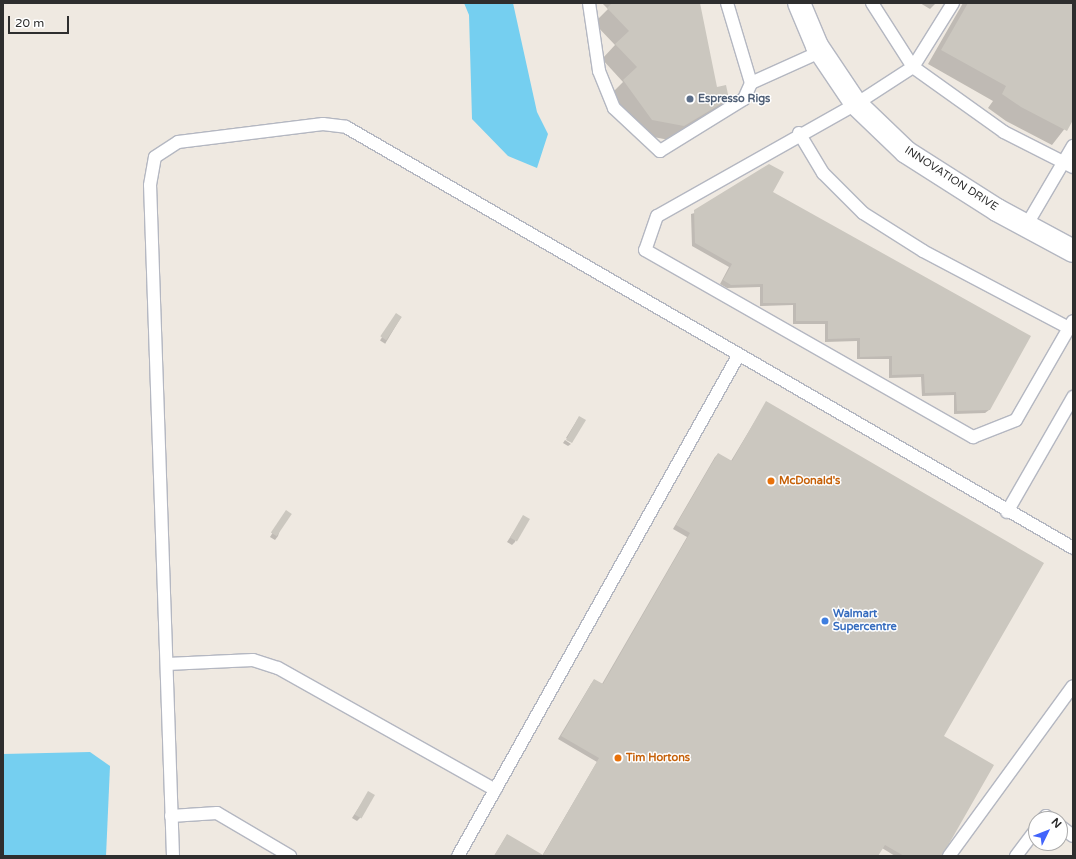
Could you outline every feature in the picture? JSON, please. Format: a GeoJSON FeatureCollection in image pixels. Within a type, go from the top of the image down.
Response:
{"type":"FeatureCollection","features":[{"type":"Feature","properties":{"kind":"street","name":"INNOVATION DRIVE"},"geometry":{"type":"LineString","coordinates":[[799,3],[820,52],[856,104],[906,152],[1026,226],[1073,251]]}},
{"type":"Feature","properties":{"kind":"lane"},"geometry":{"type":"LineString","coordinates":[[588,3],[599,71],[614,108],[660,151],[744,99],[751,83],[727,3]]}},
{"type":"Feature","properties":{"kind":"lane"},"geometry":{"type":"LineString","coordinates":[[872,3],[913,67],[1004,132],[1068,165]]}},
{"type":"Feature","properties":{"kind":"lane"},"geometry":{"type":"LineString","coordinates":[[800,133],[823,173],[863,213],[922,251],[1071,324],[1016,420],[973,437],[645,250],[657,216],[800,133],[856,104],[913,67],[953,3]]}},
{"type":"Feature","properties":{"kind":"lane"},"geometry":{"type":"LineString","coordinates":[[751,83],[820,52]]}},
{"type":"Feature","properties":{"kind":"lane"},"geometry":{"type":"LineString","coordinates":[[173,856],[150,185],[153,162],[169,146],[323,124],[346,127],[1007,512],[1073,548]]}},
{"type":"Feature","properties":{"kind":"lane"},"geometry":{"type":"LineString","coordinates":[[1026,226],[1068,165],[1073,146]]}},
{"type":"Feature","properties":{"kind":"lane"},"geometry":{"type":"LineString","coordinates":[[458,856],[738,356]]}},
{"type":"Feature","properties":{"kind":"lane"},"geometry":{"type":"LineString","coordinates":[[1007,512],[1073,397]]}},
{"type":"Feature","properties":{"kind":"lane"},"geometry":{"type":"LineString","coordinates":[[166,664],[252,660],[278,668],[495,790]]}},
{"type":"Feature","properties":{"kind":"lane"},"geometry":{"type":"LineString","coordinates":[[948,856],[1073,686]]}},
{"type":"Feature","properties":{"kind":"lane"},"geometry":{"type":"LineString","coordinates":[[171,816],[217,813],[290,856]]}},
{"type":"Feature","properties":{"kind":"lane"},"geometry":{"type":"LineString","coordinates":[[1016,856],[1028,840]]}},
{"type":"Feature","properties":{"kind":"water"},"geometry":{"type":"Polygon","coordinates":[[[464,3],[513,3],[537,112],[548,134],[537,168],[508,156],[472,119],[469,15],[464,3]]]}},
{"type":"Feature","properties":{"kind":"water"},"geometry":{"type":"Polygon","coordinates":[[[90,752],[110,766],[106,856],[3,856],[3,754],[90,752]]]}},
{"type":"Feature","properties":{"kind":"building"},"geometry":{"type":"Polygon","coordinates":[[[612,3],[700,3],[717,87],[726,85],[729,99],[684,126],[652,120],[623,80],[637,67],[615,44],[629,31],[607,8],[612,3]]]}},
{"type":"Feature","properties":{"kind":"building"},"geometry":{"type":"Polygon","coordinates":[[[968,3],[1073,3],[1073,120],[1067,131],[1021,107],[1002,94],[1006,86],[941,50],[968,3]]]}},
{"type":"Feature","properties":{"kind":"building"},"geometry":{"type":"Polygon","coordinates":[[[769,164],[784,172],[773,192],[1031,336],[990,410],[957,411],[956,392],[925,393],[924,374],[892,375],[892,356],[860,357],[860,338],[828,339],[828,321],[796,321],[796,303],[763,303],[763,284],[731,285],[723,280],[732,264],[695,243],[694,210],[769,164]]]}},
{"type":"Feature","properties":{"kind":"building"},"geometry":{"type":"Polygon","coordinates":[[[396,313],[402,317],[386,340],[380,336],[396,313]]]}},
{"type":"Feature","properties":{"kind":"building","name":"Walmart Supercentre"},"geometry":{"type":"Polygon","coordinates":[[[766,401],[1044,563],[944,736],[994,765],[942,856],[904,856],[885,845],[878,856],[494,856],[507,834],[543,855],[599,758],[561,736],[594,679],[603,684],[690,533],[676,525],[718,453],[732,461],[766,401]]]}},
{"type":"Feature","properties":{"kind":"building"},"geometry":{"type":"Polygon","coordinates":[[[579,416],[586,420],[572,443],[566,440],[579,416]]]}},
{"type":"Feature","properties":{"kind":"building"},"geometry":{"type":"Polygon","coordinates":[[[286,510],[292,514],[277,536],[271,532],[286,510]]]}},
{"type":"Feature","properties":{"kind":"building"},"geometry":{"type":"Polygon","coordinates":[[[523,515],[530,519],[517,542],[510,538],[523,515]]]}},
{"type":"Feature","properties":{"kind":"building"},"geometry":{"type":"Polygon","coordinates":[[[368,791],[375,795],[361,818],[354,814],[368,791]]]}},
{"type":"Feature","properties":{"kind":"place","name":"Espresso Rigs"},"geometry":{"type":"Point","coordinates":[690,99]}},
{"type":"Feature","properties":{"kind":"place","name":"McDonald's"},"geometry":{"type":"Point","coordinates":[771,481]}},
{"type":"Feature","properties":{"kind":"place","name":"Walmart Supercentre"},"geometry":{"type":"Point","coordinates":[825,621]}},
{"type":"Feature","properties":{"kind":"place","name":"Tim Hortons"},"geometry":{"type":"Point","coordinates":[618,758]}}]}
